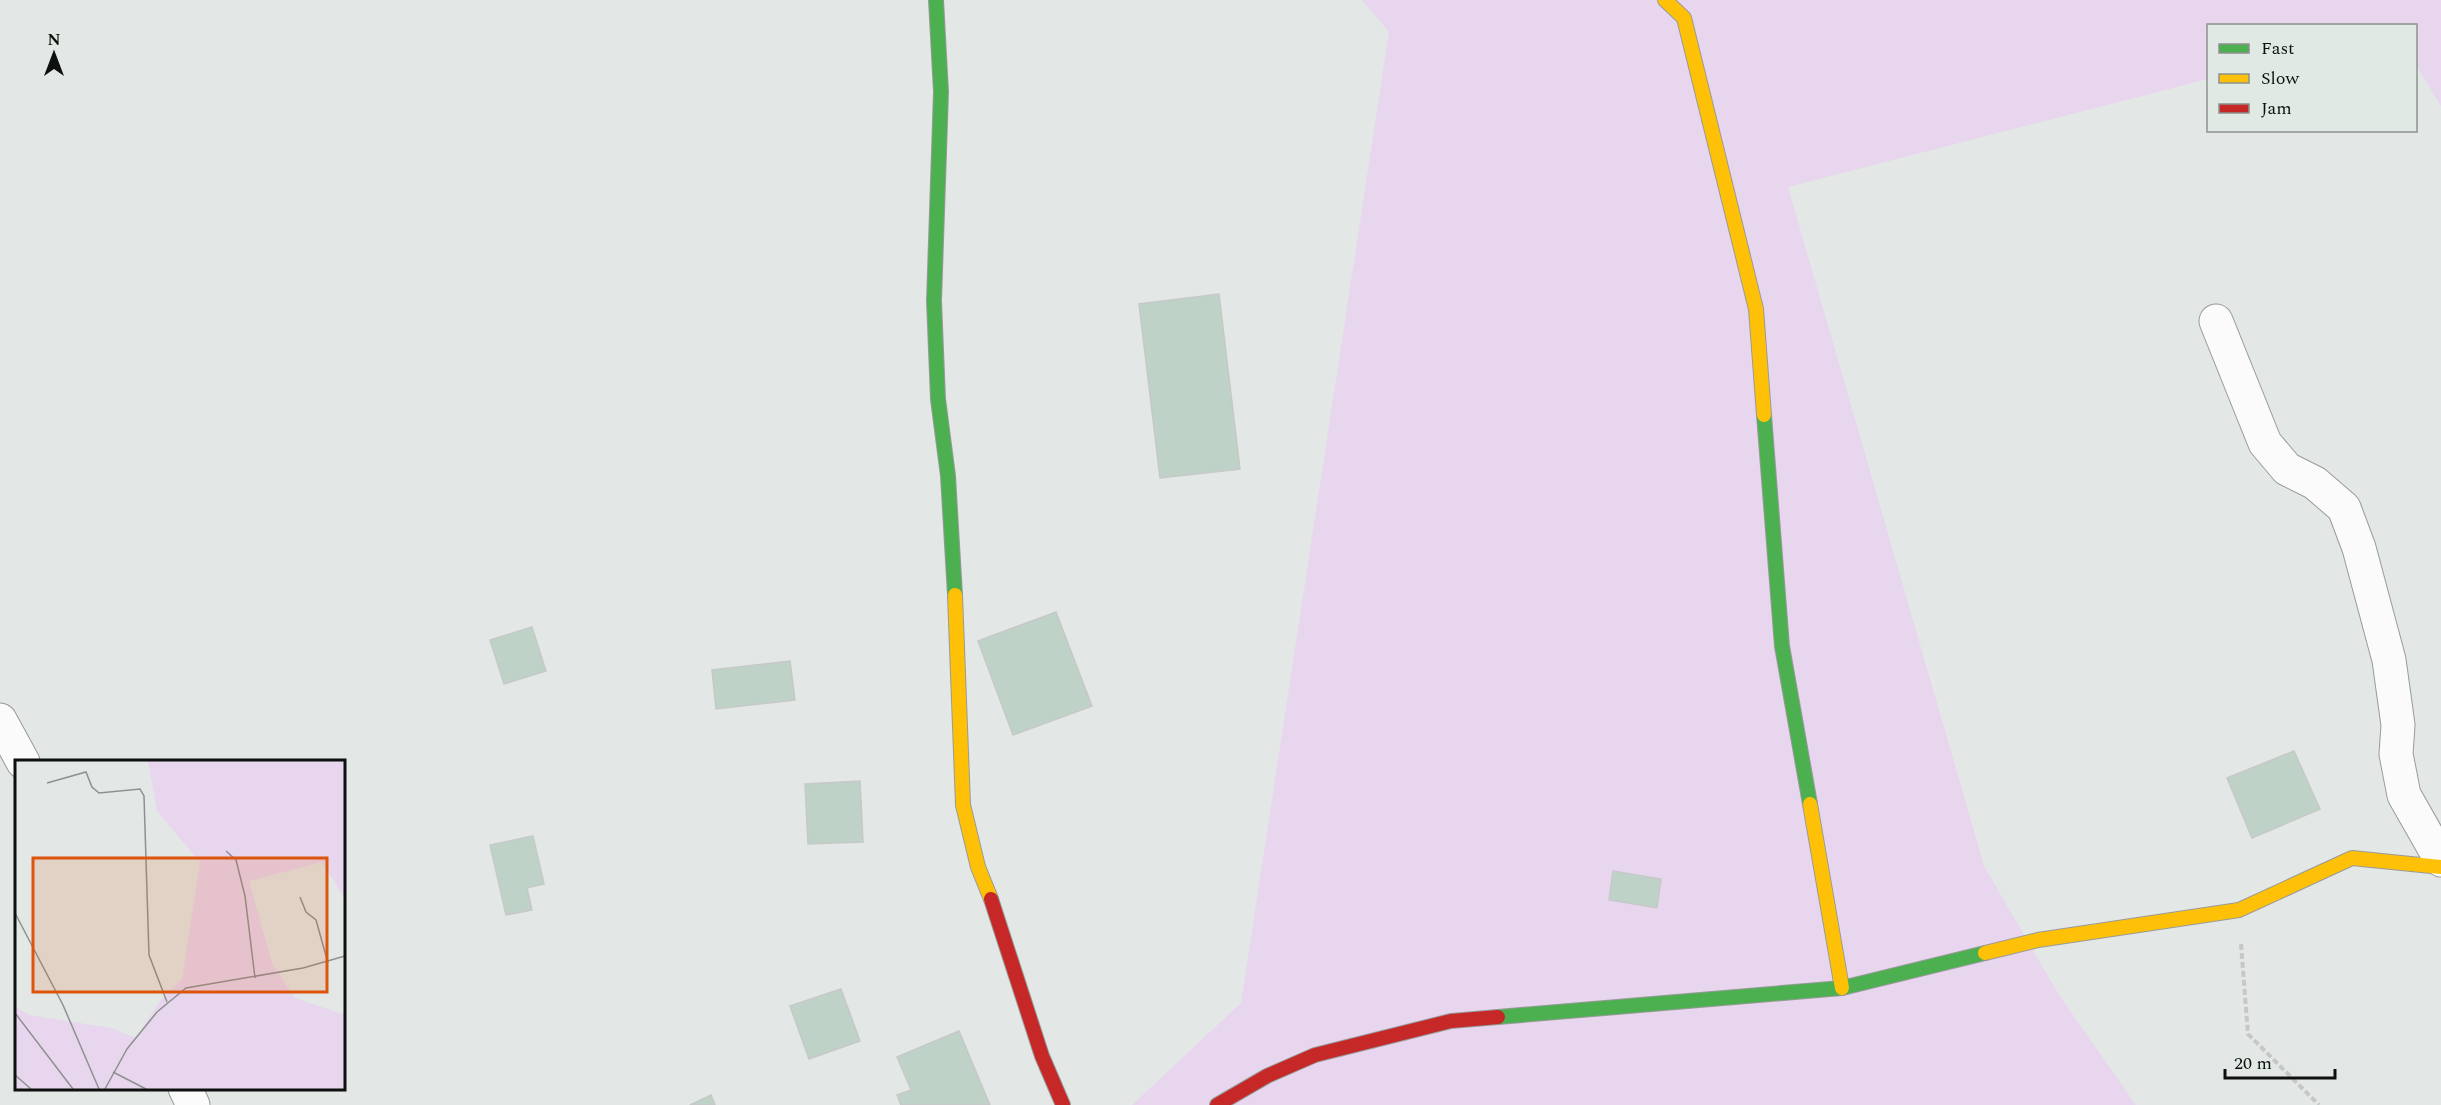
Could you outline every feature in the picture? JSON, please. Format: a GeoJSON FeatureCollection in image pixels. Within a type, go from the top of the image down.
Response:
{"type":"FeatureCollection","features":[{"type":"Feature","properties":{"kind":"street"},"geometry":{"type":"LineString","coordinates":[[936,0],[941,92],[934,301],[938,399],[948,476],[954,560],[963,805],[978,867],[999,919],[1042,1056],[1063,1105]]}},
{"type":"Feature","properties":{"kind":"street"},"geometry":{"type":"LineString","coordinates":[[1665,0],[1684,18],[1756,309],[1782,646],[1842,988]]}},
{"type":"Feature","properties":{"kind":"street"},"geometry":{"type":"LineString","coordinates":[[2216,321],[2265,443],[2287,469],[2315,483],[2344,508],[2359,548],[2389,660],[2398,724],[2396,754],[2404,795],[2441,860]]}},
{"type":"Feature","properties":{"kind":"street"},"geometry":{"type":"LineString","coordinates":[[0,720],[22,760]]}},
{"type":"Feature","properties":{"kind":"street"},"geometry":{"type":"LineString","coordinates":[[1217,1105],[1267,1076],[1315,1055],[1451,1021],[1842,988],[2038,940],[2239,910],[2352,858],[2441,867]]}},
{"type":"Feature","properties":{"kind":"street"},"geometry":{"type":"LineString","coordinates":[[186,1090],[193,1105]]}},
{"type":"Feature","properties":{"kind":"path"},"geometry":{"type":"LineString","coordinates":[[2239,910],[2248,1034],[2319,1105]]}},
{"type":"Feature","properties":{"kind":"shaded area"},"geometry":{"type":"Polygon","coordinates":[[[1362,0],[2441,0],[2441,106],[2417,67],[2417,24],[2207,24],[2207,79],[1788,187],[1984,866],[2059,995],[2136,1105],[1132,1105],[1241,1003],[1389,32],[1362,0]]]}},
{"type":"Feature","properties":{"kind":"building"},"geometry":{"type":"Polygon","coordinates":[[[1219,294],[1240,469],[1160,478],[1139,304],[1219,294]]]}},
{"type":"Feature","properties":{"kind":"building"},"geometry":{"type":"Polygon","coordinates":[[[1056,612],[1092,706],[1013,735],[978,641],[1056,612]]]}},
{"type":"Feature","properties":{"kind":"building"},"geometry":{"type":"Polygon","coordinates":[[[532,627],[546,671],[504,684],[490,640],[532,627]]]}},
{"type":"Feature","properties":{"kind":"building"},"geometry":{"type":"Polygon","coordinates":[[[790,661],[795,700],[716,709],[712,670],[790,661]]]}},
{"type":"Feature","properties":{"kind":"building"},"geometry":{"type":"Polygon","coordinates":[[[2294,751],[2320,809],[2252,838],[2227,778],[2294,751]]]}},
{"type":"Feature","properties":{"kind":"building"},"geometry":{"type":"Polygon","coordinates":[[[860,781],[863,842],[808,844],[805,784],[860,781]]]}},
{"type":"Feature","properties":{"kind":"building"},"geometry":{"type":"Polygon","coordinates":[[[533,836],[544,884],[527,888],[532,910],[506,915],[490,845],[533,836]]]}},
{"type":"Feature","properties":{"kind":"building"},"geometry":{"type":"Polygon","coordinates":[[[1613,871],[1661,879],[1657,908],[1609,900],[1613,871]]]}},
{"type":"Feature","properties":{"kind":"building"},"geometry":{"type":"Polygon","coordinates":[[[841,989],[860,1041],[809,1059],[790,1006],[841,989]]]}},
{"type":"Feature","properties":{"kind":"building"},"geometry":{"type":"Polygon","coordinates":[[[959,1031],[990,1105],[901,1105],[897,1095],[911,1090],[897,1057],[959,1031]]]}},
{"type":"Feature","properties":{"kind":"building"},"geometry":{"type":"Polygon","coordinates":[[[711,1095],[715,1105],[690,1105],[711,1095]]]}},
{"type":"Feature","properties":{"kind":"traffic: fast"},"geometry":{"type":"LineString","coordinates":[[936,0],[941,92],[934,301],[938,399],[948,476],[955,595]]}},
{"type":"Feature","properties":{"kind":"traffic: fast"},"geometry":{"type":"LineString","coordinates":[[1764,415],[1782,646],[1810,804]]}},
{"type":"Feature","properties":{"kind":"traffic: fast"},"geometry":{"type":"LineString","coordinates":[[1498,1017],[1842,988],[1985,953]]}},
{"type":"Feature","properties":{"kind":"traffic: slow"},"geometry":{"type":"LineString","coordinates":[[1665,0],[1684,18],[1756,309],[1764,415]]}},
{"type":"Feature","properties":{"kind":"traffic: slow"},"geometry":{"type":"LineString","coordinates":[[955,595],[963,805],[978,867],[991,899]]}},
{"type":"Feature","properties":{"kind":"traffic: slow"},"geometry":{"type":"LineString","coordinates":[[1810,804],[1842,988]]}},
{"type":"Feature","properties":{"kind":"traffic: slow"},"geometry":{"type":"LineString","coordinates":[[1985,953],[2038,940],[2239,910],[2352,858],[2441,867]]}},
{"type":"Feature","properties":{"kind":"traffic: jam"},"geometry":{"type":"LineString","coordinates":[[991,899],[1042,1056],[1063,1105]]}},
{"type":"Feature","properties":{"kind":"traffic: jam"},"geometry":{"type":"LineString","coordinates":[[1217,1105],[1267,1076],[1315,1055],[1451,1021],[1498,1017]]}}]}
